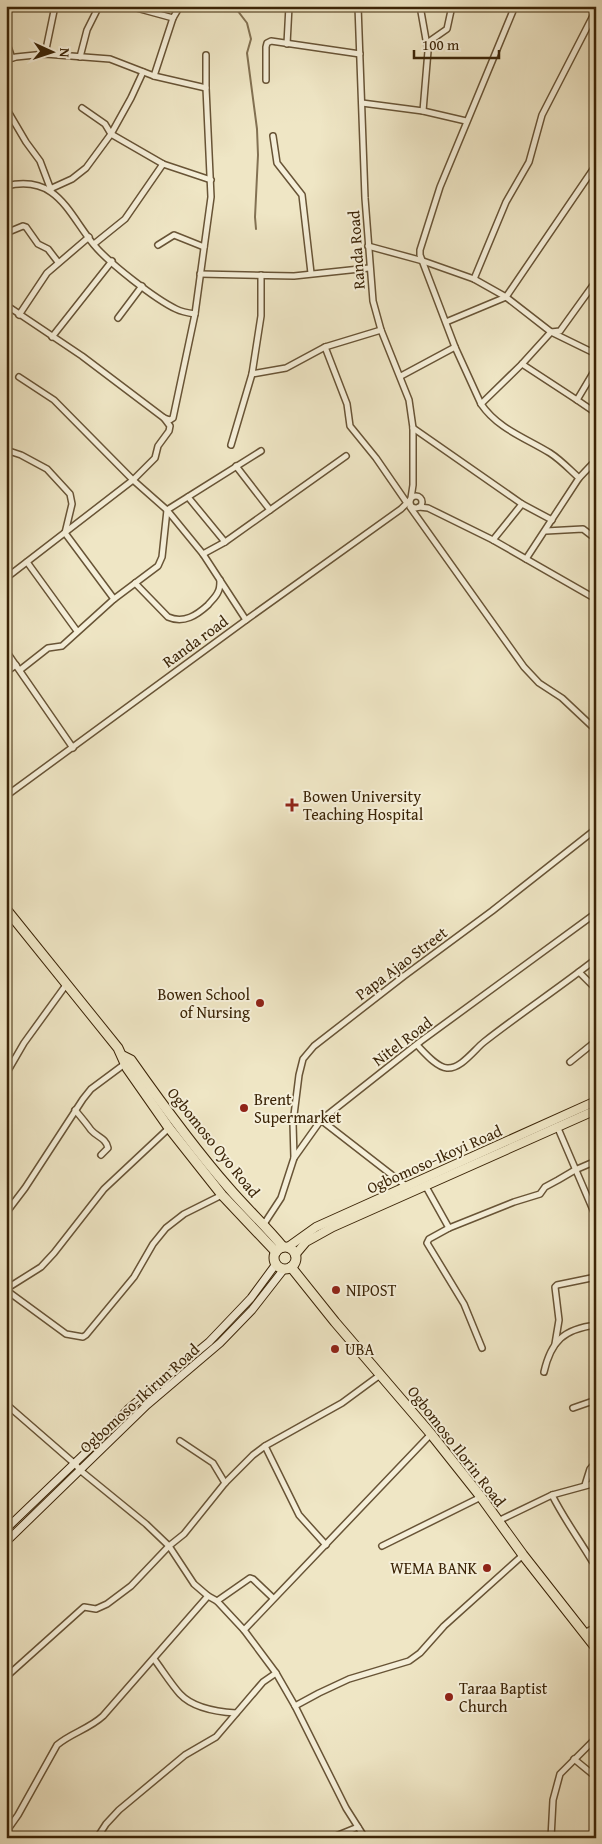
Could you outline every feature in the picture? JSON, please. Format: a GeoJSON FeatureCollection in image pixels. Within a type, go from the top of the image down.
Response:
{"type":"FeatureCollection","features":[{"type":"Feature","properties":{"kind":"highway","name":"Ogbomoso Oyo Road"},"geometry":{"type":"LineString","coordinates":[[6,909],[229,1188],[264,1224],[282,1249]]}},
{"type":"Feature","properties":{"kind":"highway","name":"Ogbomoso Oyo Road"},"geometry":{"type":"LineString","coordinates":[[126,1060],[169,1128],[222,1195],[282,1249]]}},
{"type":"Feature","properties":{"kind":"highway"},"geometry":{"type":"LineString","coordinates":[[282,1249],[295,1255],[295,1262],[284,1266],[274,1258],[282,1249]]}},
{"type":"Feature","properties":{"kind":"highway","name":"Ogbomoso Ilorin Road"},"geometry":{"type":"LineString","coordinates":[[284,1266],[335,1322],[431,1434],[596,1648]]}},
{"type":"Feature","properties":{"kind":"main road","name":"Ogbomoso-Ikoyi Road"},"geometry":{"type":"LineString","coordinates":[[282,1249],[316,1227],[596,1101]]}},
{"type":"Feature","properties":{"kind":"main road","name":"Ogbomoso-Ikoyi Road"},"geometry":{"type":"LineString","coordinates":[[295,1255],[314,1236],[556,1126],[596,1110]]}},
{"type":"Feature","properties":{"kind":"main road","name":"Ogbomoso-Ikirun Road"},"geometry":{"type":"LineString","coordinates":[[6,1529],[75,1464],[128,1409],[210,1342],[284,1266]]}},
{"type":"Feature","properties":{"kind":"main road","name":"Ogbomoso-Ikirun Road"},"geometry":{"type":"LineString","coordinates":[[6,1542],[147,1405],[220,1343],[252,1310],[284,1266]]}},
{"type":"Feature","properties":{"kind":"street"},"geometry":{"type":"LineString","coordinates":[[44,54],[55,6]]}},
{"type":"Feature","properties":{"kind":"street"},"geometry":{"type":"LineString","coordinates":[[80,57],[87,30],[99,6]]}},
{"type":"Feature","properties":{"kind":"street"},"geometry":{"type":"LineString","coordinates":[[129,6],[173,18]]}},
{"type":"Feature","properties":{"kind":"street"},"geometry":{"type":"LineString","coordinates":[[154,76],[173,18],[180,6]]}},
{"type":"Feature","properties":{"kind":"street"},"geometry":{"type":"LineString","coordinates":[[287,44],[289,6]]}},
{"type":"Feature","properties":{"kind":"street","name":"Randa Road"},"geometry":{"type":"LineString","coordinates":[[358,6],[369,268],[373,301],[381,330],[410,400],[413,485]]}},
{"type":"Feature","properties":{"kind":"street"},"geometry":{"type":"LineString","coordinates":[[420,6],[428,51],[423,111]]}},
{"type":"Feature","properties":{"kind":"street"},"geometry":{"type":"LineString","coordinates":[[427,44],[447,29],[452,6]]}},
{"type":"Feature","properties":{"kind":"street"},"geometry":{"type":"LineString","coordinates":[[515,6],[440,188],[420,255],[481,404],[500,424],[556,457],[579,478]]}},
{"type":"Feature","properties":{"kind":"street"},"geometry":{"type":"LineString","coordinates":[[474,279],[506,202],[529,162],[542,116],[596,10]]}},
{"type":"Feature","properties":{"kind":"street"},"geometry":{"type":"LineString","coordinates":[[6,41],[12,58]]}},
{"type":"Feature","properties":{"kind":"street"},"geometry":{"type":"LineString","coordinates":[[266,80],[268,43],[271,41],[360,54]]}},
{"type":"Feature","properties":{"kind":"street"},"geometry":{"type":"LineString","coordinates":[[6,60],[44,54],[110,59],[154,76],[206,88]]}},
{"type":"Feature","properties":{"kind":"street"},"geometry":{"type":"LineString","coordinates":[[164,418],[170,420],[173,418],[195,314],[211,197],[206,55]]}},
{"type":"Feature","properties":{"kind":"street"},"geometry":{"type":"LineString","coordinates":[[6,186],[21,183],[51,190],[82,172],[111,134],[143,72]]}},
{"type":"Feature","properties":{"kind":"street"},"geometry":{"type":"LineString","coordinates":[[362,103],[423,111],[466,121]]}},
{"type":"Feature","properties":{"kind":"street"},"geometry":{"type":"LineString","coordinates":[[6,108],[26,142],[40,161],[51,190],[63,202],[94,244],[142,286],[175,309],[195,314]]}},
{"type":"Feature","properties":{"kind":"street"},"geometry":{"type":"LineString","coordinates":[[82,108],[105,124],[111,134],[163,164],[211,180]]}},
{"type":"Feature","properties":{"kind":"street"},"geometry":{"type":"LineString","coordinates":[[273,136],[276,163],[302,195],[311,273]]}},
{"type":"Feature","properties":{"kind":"street"},"geometry":{"type":"LineString","coordinates":[[94,244],[126,219],[163,164]]}},
{"type":"Feature","properties":{"kind":"street"},"geometry":{"type":"LineString","coordinates":[[446,322],[506,297],[595,169]]}},
{"type":"Feature","properties":{"kind":"street"},"geometry":{"type":"LineString","coordinates":[[6,233],[23,226],[26,227],[38,244],[48,249],[58,262]]}},
{"type":"Feature","properties":{"kind":"street"},"geometry":{"type":"LineString","coordinates":[[158,245],[174,235],[204,247]]}},
{"type":"Feature","properties":{"kind":"street"},"geometry":{"type":"LineString","coordinates":[[19,316],[47,273],[89,237]]}},
{"type":"Feature","properties":{"kind":"street"},"geometry":{"type":"LineString","coordinates":[[368,246],[424,261],[474,279],[506,297],[551,332],[596,354]]}},
{"type":"Feature","properties":{"kind":"street"},"geometry":{"type":"LineString","coordinates":[[52,337],[112,261]]}},
{"type":"Feature","properties":{"kind":"street"},"geometry":{"type":"LineString","coordinates":[[200,274],[294,276],[369,268]]}},
{"type":"Feature","properties":{"kind":"street"},"geometry":{"type":"LineString","coordinates":[[231,445],[252,374],[261,316],[261,274]]}},
{"type":"Feature","properties":{"kind":"street"},"geometry":{"type":"LineString","coordinates":[[481,404],[522,364],[551,332],[560,332],[596,281]]}},
{"type":"Feature","properties":{"kind":"street"},"geometry":{"type":"LineString","coordinates":[[118,318],[142,286]]}},
{"type":"Feature","properties":{"kind":"street"},"geometry":{"type":"LineString","coordinates":[[6,305],[19,316],[82,356],[164,418],[170,426],[169,431],[158,446],[155,458],[133,480],[6,578]]}},
{"type":"Feature","properties":{"kind":"street"},"geometry":{"type":"LineString","coordinates":[[252,374],[286,368],[325,347],[381,330]]}},
{"type":"Feature","properties":{"kind":"street"},"geometry":{"type":"LineString","coordinates":[[401,376],[456,346]]}},
{"type":"Feature","properties":{"kind":"street"},"geometry":{"type":"LineString","coordinates":[[325,347],[347,404],[350,426],[412,504],[524,667],[539,683],[562,698],[596,730]]}},
{"type":"Feature","properties":{"kind":"street"},"geometry":{"type":"LineString","coordinates":[[522,364],[596,413]]}},
{"type":"Feature","properties":{"kind":"street"},"geometry":{"type":"LineString","coordinates":[[577,400],[596,368]]}},
{"type":"Feature","properties":{"kind":"street"},"geometry":{"type":"LineString","coordinates":[[19,377],[54,400],[133,480],[167,510],[203,554],[246,620]]}},
{"type":"Feature","properties":{"kind":"street"},"geometry":{"type":"LineString","coordinates":[[412,428],[522,504],[552,520]]}},
{"type":"Feature","properties":{"kind":"street"},"geometry":{"type":"LineString","coordinates":[[6,450],[21,455],[47,469],[70,494],[72,504],[65,533]]}},
{"type":"Feature","properties":{"kind":"street"},"geometry":{"type":"LineString","coordinates":[[167,510],[261,451]]}},
{"type":"Feature","properties":{"kind":"street"},"geometry":{"type":"LineString","coordinates":[[203,554],[225,542],[346,456]]}},
{"type":"Feature","properties":{"kind":"street"},"geometry":{"type":"LineString","coordinates":[[526,559],[579,478],[596,460]]}},
{"type":"Feature","properties":{"kind":"street"},"geometry":{"type":"LineString","coordinates":[[236,466],[270,510]]}},
{"type":"Feature","properties":{"kind":"street"},"geometry":{"type":"LineString","coordinates":[[412,504],[413,485]]}},
{"type":"Feature","properties":{"kind":"street"},"geometry":{"type":"LineString","coordinates":[[413,485],[418,496],[428,508]]}},
{"type":"Feature","properties":{"kind":"street"},"geometry":{"type":"LineString","coordinates":[[412,504],[418,496]]}},
{"type":"Feature","properties":{"kind":"street"},"geometry":{"type":"LineString","coordinates":[[188,497],[225,542]]}},
{"type":"Feature","properties":{"kind":"street"},"geometry":{"type":"LineString","coordinates":[[412,504],[422,501]]}},
{"type":"Feature","properties":{"kind":"street"},"geometry":{"type":"LineString","coordinates":[[412,504],[428,508],[493,540],[596,599]]}},
{"type":"Feature","properties":{"kind":"street","name":"Randa road"},"geometry":{"type":"LineString","coordinates":[[6,796],[400,509],[412,504]]}},
{"type":"Feature","properties":{"kind":"street"},"geometry":{"type":"LineString","coordinates":[[493,540],[522,504]]}},
{"type":"Feature","properties":{"kind":"street"},"geometry":{"type":"LineString","coordinates":[[20,670],[48,648],[62,646],[114,599],[158,566],[161,562],[167,510]]}},
{"type":"Feature","properties":{"kind":"street"},"geometry":{"type":"LineString","coordinates":[[546,531],[583,529],[596,538]]}},
{"type":"Feature","properties":{"kind":"street"},"geometry":{"type":"LineString","coordinates":[[65,533],[114,599]]}},
{"type":"Feature","properties":{"kind":"street"},"geometry":{"type":"LineString","coordinates":[[27,562],[77,631]]}},
{"type":"Feature","properties":{"kind":"street"},"geometry":{"type":"LineString","coordinates":[[135,583],[168,618],[180,620],[196,616],[215,598],[218,593],[220,580]]}},
{"type":"Feature","properties":{"kind":"street"},"geometry":{"type":"LineString","coordinates":[[6,651],[73,748]]}},
{"type":"Feature","properties":{"kind":"street"},"geometry":{"type":"LineString","coordinates":[[6,672],[16,665]]}},
{"type":"Feature","properties":{"kind":"street","name":"Papa Ajao Street"},"geometry":{"type":"LineString","coordinates":[[294,1158],[293,1123],[299,1075],[303,1059],[314,1046],[492,911],[596,829]]}},
{"type":"Feature","properties":{"kind":"street","name":"Nitel Road"},"geometry":{"type":"LineString","coordinates":[[264,1224],[281,1198],[294,1158],[321,1120],[417,1045],[596,913]]}},
{"type":"Feature","properties":{"kind":"street"},"geometry":{"type":"LineString","coordinates":[[417,1045],[439,1066],[451,1068],[596,959]]}},
{"type":"Feature","properties":{"kind":"street"},"geometry":{"type":"LineString","coordinates":[[579,972],[596,989]]}},
{"type":"Feature","properties":{"kind":"street"},"geometry":{"type":"LineString","coordinates":[[6,1074],[24,1044],[66,985]]}},
{"type":"Feature","properties":{"kind":"street"},"geometry":{"type":"LineString","coordinates":[[570,1062],[596,1041]]}},
{"type":"Feature","properties":{"kind":"street"},"geometry":{"type":"LineString","coordinates":[[6,1213],[25,1188],[75,1110],[91,1089],[126,1060]]}},
{"type":"Feature","properties":{"kind":"street"},"geometry":{"type":"LineString","coordinates":[[75,1110],[91,1131],[105,1141],[108,1148],[101,1154]]}},
{"type":"Feature","properties":{"kind":"street"},"geometry":{"type":"LineString","coordinates":[[321,1120],[406,1186]]}},
{"type":"Feature","properties":{"kind":"street"},"geometry":{"type":"LineString","coordinates":[[556,1126],[596,1217]]}},
{"type":"Feature","properties":{"kind":"street"},"geometry":{"type":"LineString","coordinates":[[169,1128],[104,1189],[41,1267],[6,1289],[66,1334],[83,1337],[134,1277],[153,1244],[166,1228],[184,1214],[222,1195]]}},
{"type":"Feature","properties":{"kind":"street"},"geometry":{"type":"LineString","coordinates":[[482,1348],[464,1304],[427,1243],[429,1239],[449,1228],[514,1202],[540,1194],[545,1187],[575,1170],[596,1161]]}},
{"type":"Feature","properties":{"kind":"street"},"geometry":{"type":"LineString","coordinates":[[425,1185],[449,1228]]}},
{"type":"Feature","properties":{"kind":"street"},"geometry":{"type":"LineString","coordinates":[[555,1344],[559,1320],[555,1287],[557,1284],[596,1277]]}},
{"type":"Feature","properties":{"kind":"street"},"geometry":{"type":"LineString","coordinates":[[544,1372],[548,1356],[555,1344],[578,1327],[596,1325]]}},
{"type":"Feature","properties":{"kind":"street"},"geometry":{"type":"LineString","coordinates":[[6,1677],[84,1607],[96,1609],[120,1594],[169,1546],[184,1534],[225,1483],[253,1455],[265,1446],[342,1403],[380,1375]]}},
{"type":"Feature","properties":{"kind":"street"},"geometry":{"type":"LineString","coordinates":[[573,1408],[596,1400]]}},
{"type":"Feature","properties":{"kind":"street"},"geometry":{"type":"LineString","coordinates":[[6,1404],[81,1471],[146,1524],[169,1546],[194,1584],[217,1601],[244,1630],[276,1673],[295,1706],[346,1808],[365,1838]]}},
{"type":"Feature","properties":{"kind":"street"},"geometry":{"type":"LineString","coordinates":[[244,1630],[431,1434]]}},
{"type":"Feature","properties":{"kind":"street"},"geometry":{"type":"LineString","coordinates":[[180,1441],[213,1463],[225,1483]]}},
{"type":"Feature","properties":{"kind":"street"},"geometry":{"type":"LineString","coordinates":[[265,1446],[299,1515],[326,1545]]}},
{"type":"Feature","properties":{"kind":"street"},"geometry":{"type":"LineString","coordinates":[[585,1485],[590,1469],[596,1462]]}},
{"type":"Feature","properties":{"kind":"street"},"geometry":{"type":"LineString","coordinates":[[497,1521],[552,1495],[585,1485],[596,1484]]}},
{"type":"Feature","properties":{"kind":"street"},"geometry":{"type":"LineString","coordinates":[[552,1495],[592,1561]]}},
{"type":"Feature","properties":{"kind":"street"},"geometry":{"type":"LineString","coordinates":[[382,1546],[481,1497]]}},
{"type":"Feature","properties":{"kind":"street"},"geometry":{"type":"LineString","coordinates":[[295,1706],[349,1679],[409,1661],[420,1653],[444,1626],[523,1555]]}},
{"type":"Feature","properties":{"kind":"street"},"geometry":{"type":"LineString","coordinates":[[217,1601],[250,1578],[273,1598]]}},
{"type":"Feature","properties":{"kind":"street"},"geometry":{"type":"LineString","coordinates":[[6,1832],[18,1815],[57,1745],[62,1740],[94,1725],[208,1596]]}},
{"type":"Feature","properties":{"kind":"street"},"geometry":{"type":"LineString","coordinates":[[584,1633],[596,1627]]}},
{"type":"Feature","properties":{"kind":"street"},"geometry":{"type":"LineString","coordinates":[[154,1659],[185,1698],[195,1704],[236,1714]]}},
{"type":"Feature","properties":{"kind":"street"},"geometry":{"type":"LineString","coordinates":[[97,1838],[106,1824],[119,1810],[185,1755],[216,1737],[263,1682],[276,1673]]}},
{"type":"Feature","properties":{"kind":"street"},"geometry":{"type":"LineString","coordinates":[[551,1838],[553,1800],[560,1774],[596,1738]]}},
{"type":"Feature","properties":{"kind":"street"},"geometry":{"type":"LineString","coordinates":[[574,1759],[596,1777]]}},
{"type":"Feature","properties":{"kind":"street"},"geometry":{"type":"LineString","coordinates":[[331,1838],[358,1827]]}},
{"type":"Feature","properties":{"kind":"waterway"},"geometry":{"type":"LineString","coordinates":[[234,6],[247,23],[251,39],[247,53],[257,129],[256,229]]}},
{"type":"Feature","properties":{"kind":"place","name":"Bowen University Teaching Hospital"},"geometry":{"type":"Point","coordinates":[292,805]}},
{"type":"Feature","properties":{"kind":"place","name":"Bowen School of Nursing"},"geometry":{"type":"Point","coordinates":[260,1003]}},
{"type":"Feature","properties":{"kind":"place","name":"Brent Supermarket"},"geometry":{"type":"Point","coordinates":[244,1108]}},
{"type":"Feature","properties":{"kind":"place","name":"NIPOST"},"geometry":{"type":"Point","coordinates":[336,1290]}},
{"type":"Feature","properties":{"kind":"place","name":"UBA"},"geometry":{"type":"Point","coordinates":[335,1349]}},
{"type":"Feature","properties":{"kind":"place","name":"WEMA BANK"},"geometry":{"type":"Point","coordinates":[487,1568]}},
{"type":"Feature","properties":{"kind":"place","name":"Taraa Baptist Church"},"geometry":{"type":"Point","coordinates":[449,1697]}}]}
